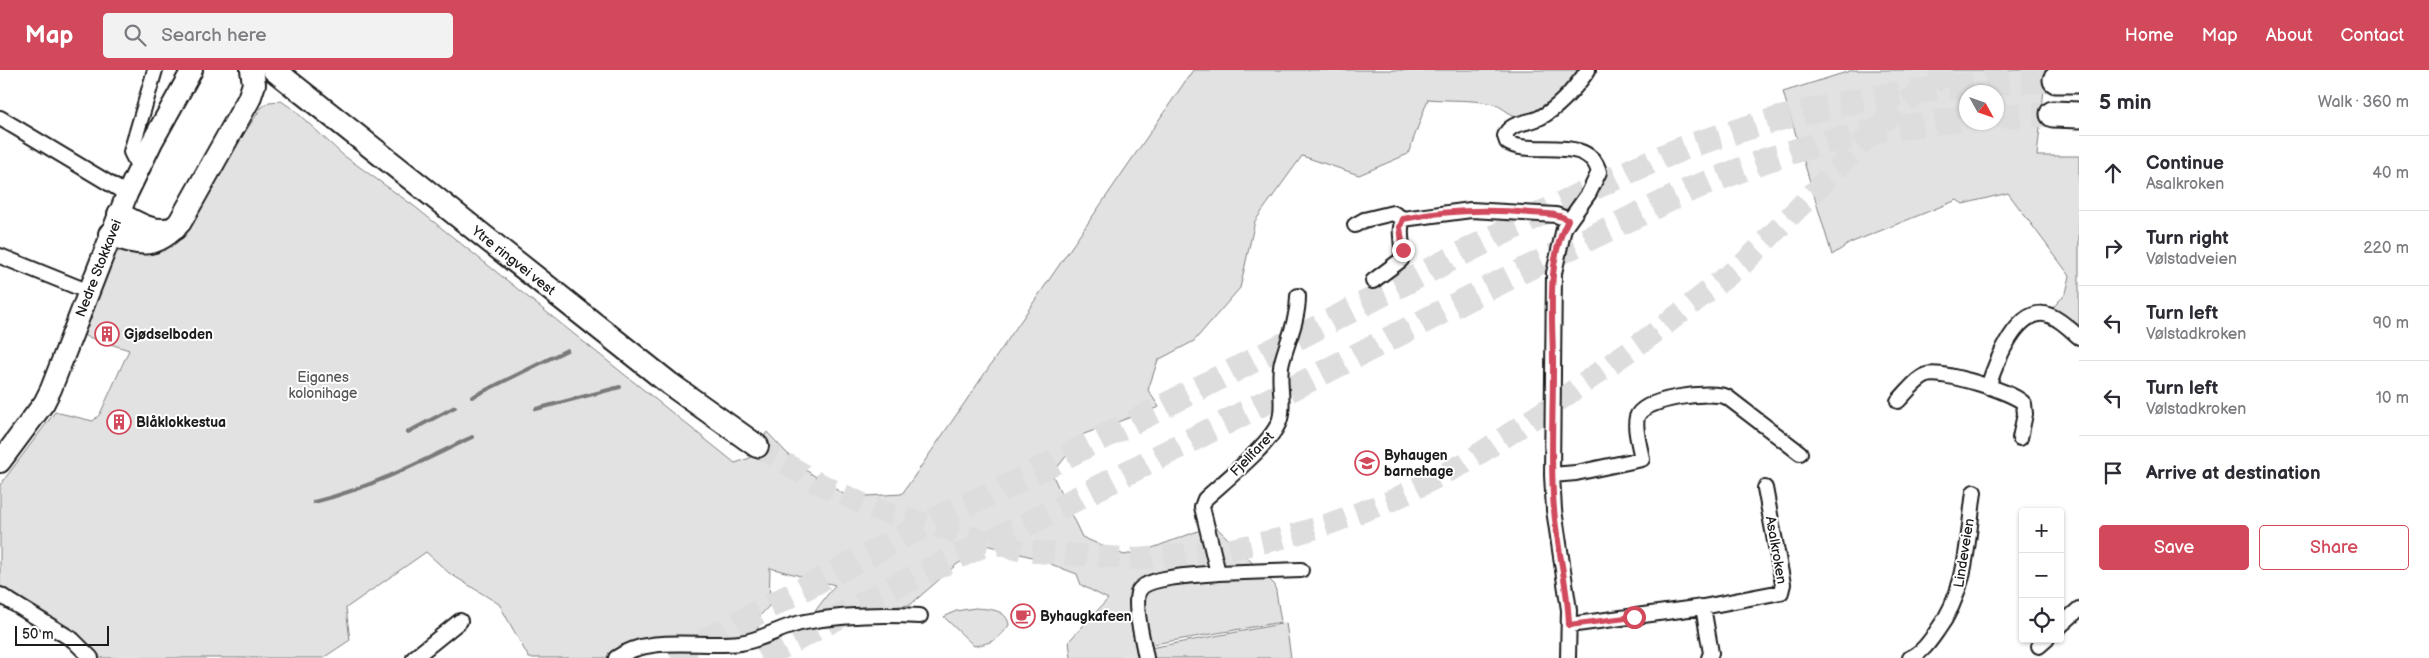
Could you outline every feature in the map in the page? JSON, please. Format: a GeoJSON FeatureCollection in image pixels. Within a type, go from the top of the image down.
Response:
{"type":"FeatureCollection","features":[{"type":"Feature","properties":{"kind":"highway"},"geometry":{"type":"LineString","coordinates":[[2053,114],[2079,115]]}},
{"type":"Feature","properties":{"kind":"main road","name":"Nedre Stokkavei"},"geometry":{"type":"LineString","coordinates":[[0,462],[44,403],[51,389],[87,291],[123,204],[139,168],[192,70]]}},
{"type":"Feature","properties":{"kind":"main road"},"geometry":{"type":"LineString","coordinates":[[208,176],[249,99],[254,84],[252,70]]}},
{"type":"Feature","properties":{"kind":"main road"},"geometry":{"type":"LineString","coordinates":[[110,234],[134,242],[152,243],[160,240],[176,228],[231,142],[255,100],[265,91],[278,85],[287,74]]}},
{"type":"Feature","properties":{"kind":"main road","name":"Ytre ringvei vest"},"geometry":{"type":"LineString","coordinates":[[287,74],[384,156],[663,378],[757,446]]}},
{"type":"Feature","properties":{"kind":"main road"},"geometry":{"type":"LineString","coordinates":[[123,204],[150,230],[159,232],[176,228]]}},
{"type":"Feature","properties":{"kind":"street"},"geometry":{"type":"LineString","coordinates":[[139,168],[131,152],[155,70]]}},
{"type":"Feature","properties":{"kind":"street"},"geometry":{"type":"LineString","coordinates":[[1568,658],[1567,590],[1554,510],[1552,475],[1553,290],[1557,254],[1564,228],[1568,220],[1589,194],[1598,177],[1597,167],[1594,162],[1578,151],[1513,146],[1507,142],[1505,136],[1513,126],[1541,117],[1550,111],[1588,70]]}},
{"type":"Feature","properties":{"kind":"street"},"geometry":{"type":"LineString","coordinates":[[0,118],[123,204]]}},
{"type":"Feature","properties":{"kind":"street"},"geometry":{"type":"LineString","coordinates":[[1355,225],[1364,220],[1392,214],[1403,219],[1447,212],[1494,210],[1556,215],[1568,220]]}},
{"type":"Feature","properties":{"kind":"street"},"geometry":{"type":"LineString","coordinates":[[1373,281],[1401,260],[1403,250],[1400,224],[1403,219]]}},
{"type":"Feature","properties":{"kind":"street"},"geometry":{"type":"LineString","coordinates":[[0,256],[87,291]]}},
{"type":"Feature","properties":{"kind":"street","name":"Fjellfaret"},"geometry":{"type":"LineString","coordinates":[[1218,573],[1202,507],[1205,499],[1266,440],[1280,421],[1282,363],[1294,329],[1298,296]]}},
{"type":"Feature","properties":{"kind":"street"},"geometry":{"type":"LineString","coordinates":[[1988,387],[1996,362],[2005,343],[2028,318],[2036,314],[2050,315],[2079,337]]}},
{"type":"Feature","properties":{"kind":"street"},"geometry":{"type":"LineString","coordinates":[[1898,401],[1928,374],[1938,374],[1988,387],[2014,396],[2024,404],[2025,414],[2020,438]]}},
{"type":"Feature","properties":{"kind":"street"},"geometry":{"type":"LineString","coordinates":[[1552,475],[1576,473],[1642,459],[1637,420],[1644,407],[1652,403],[1704,394],[1722,394],[1732,400],[1800,453]]}},
{"type":"Feature","properties":{"kind":"street","name":"Asalkroken"},"geometry":{"type":"LineString","coordinates":[[1569,625],[1703,607],[1777,594],[1782,590],[1783,584],[1764,488]]}},
{"type":"Feature","properties":{"kind":"street","name":"Lindeveien"},"geometry":{"type":"LineString","coordinates":[[1910,658],[1916,656],[1935,635],[1949,614],[1959,592],[1965,567],[1974,492]]}},
{"type":"Feature","properties":{"kind":"street"},"geometry":{"type":"LineString","coordinates":[[1146,658],[1138,609],[1138,594],[1141,586],[1152,580],[1218,573],[1301,570]]}},
{"type":"Feature","properties":{"kind":"street"},"geometry":{"type":"LineString","coordinates":[[0,595],[73,640],[91,658]]}},
{"type":"Feature","properties":{"kind":"street"},"geometry":{"type":"LineString","coordinates":[[1703,607],[1711,653],[1709,658]]}},
{"type":"Feature","properties":{"kind":"street"},"geometry":{"type":"LineString","coordinates":[[2064,622],[2079,609]]}},
{"type":"Feature","properties":{"kind":"street"},"geometry":{"type":"LineString","coordinates":[[616,658],[655,645],[738,643],[753,640],[806,622],[854,617],[920,616]]}},
{"type":"Feature","properties":{"kind":"street"},"geometry":{"type":"LineString","coordinates":[[414,658],[460,621]]}},
{"type":"Feature","properties":{"kind":"green space","name":"Eiganes kolonihage"},"geometry":{"type":"Polygon","coordinates":[[[1193,70],[1579,70],[1551,102],[1533,114],[1523,116],[1513,115],[1496,105],[1485,102],[1428,99],[1408,154],[1359,175],[1302,156],[1255,221],[1240,288],[1194,341],[1158,360],[1148,390],[1159,407],[1084,434],[1052,474],[1082,537],[1124,555],[1147,550],[1214,525],[1275,585],[1281,622],[1148,645],[1150,648],[1286,623],[1291,658],[1071,658],[1069,641],[1108,599],[1081,585],[1077,574],[1032,557],[986,545],[956,565],[910,605],[812,615],[835,585],[770,568],[769,606],[758,618],[758,635],[663,639],[613,658],[529,658],[499,604],[449,573],[426,552],[346,608],[350,640],[323,658],[100,658],[85,642],[0,587],[0,485],[55,412],[93,421],[100,414],[129,350],[85,336],[81,331],[114,254],[122,250],[146,250],[225,163],[261,108],[269,102],[281,101],[293,109],[343,155],[414,206],[735,463],[750,458],[767,432],[799,466],[848,497],[902,494],[1193,70]]]}},
{"type":"Feature","properties":{"kind":"green space"},"geometry":{"type":"Polygon","coordinates":[[[1853,70],[2046,70],[2037,156],[2079,156],[2079,323],[2074,327],[2050,311],[2066,293],[2070,276],[2008,193],[1963,204],[1957,200],[1850,243],[1832,255],[1783,92],[1853,70]]]}},
{"type":"Feature","properties":{"kind":"green space"},"geometry":{"type":"Polygon","coordinates":[[[975,608],[1001,613],[1008,620],[1009,625],[994,640],[974,646],[944,617],[956,611],[975,608]]]}},
{"type":"Feature","properties":{"kind":"waterway"},"geometry":{"type":"LineString","coordinates":[[472,397],[567,350]]}},
{"type":"Feature","properties":{"kind":"waterway"},"geometry":{"type":"LineString","coordinates":[[536,409],[620,387]]}},
{"type":"Feature","properties":{"kind":"waterway"},"geometry":{"type":"LineString","coordinates":[[408,432],[455,407]]}},
{"type":"Feature","properties":{"kind":"waterway"},"geometry":{"type":"LineString","coordinates":[[314,502],[375,482],[472,437]]}},
{"type":"Feature","properties":{"kind":"tunnel"},"geometry":{"type":"LineString","coordinates":[[757,446],[816,482],[874,509],[1022,551],[1137,559],[1222,551],[1279,539],[1326,525],[1393,500],[1465,463],[1540,414],[1656,332],[1744,263],[1896,109],[1953,70]]}},
{"type":"Feature","properties":{"kind":"tunnel"},"geometry":{"type":"LineString","coordinates":[[671,658],[950,512],[1004,488],[1502,233],[1652,161],[1681,149],[1771,121],[1851,102],[1932,89],[2056,80]]}},
{"type":"Feature","properties":{"kind":"tunnel"},"geometry":{"type":"LineString","coordinates":[[2004,116],[2053,114]]}},
{"type":"Feature","properties":{"kind":"tunnel"},"geometry":{"type":"LineString","coordinates":[[761,658],[894,587],[1023,526],[1524,270],[1689,190],[1766,160],[1818,144],[1881,130],[1959,119]]}},
{"type":"Feature","properties":{"kind":"place","name":"Gjødselboden"},"geometry":{"type":"Point","coordinates":[107,334]}},
{"type":"Feature","properties":{"kind":"place","name":"Blåklokkestua"},"geometry":{"type":"Point","coordinates":[119,422]}},
{"type":"Feature","properties":{"kind":"place","name":"Byhaugen barnehage"},"geometry":{"type":"Point","coordinates":[1367,463]}},
{"type":"Feature","properties":{"kind":"place","name":"Byhaugkafeen"},"geometry":{"type":"Point","coordinates":[1023,616]}},
{"type":"Feature","properties":{"kind":"route"},"geometry":{"type":"LineString","coordinates":[[1403,250],[1400,224],[1403,219],[1418,216],[1471,210],[1494,210],[1556,215],[1568,220],[1562,235],[1554,273],[1551,423],[1554,510],[1567,590],[1569,625],[1634,617]]}}]}
